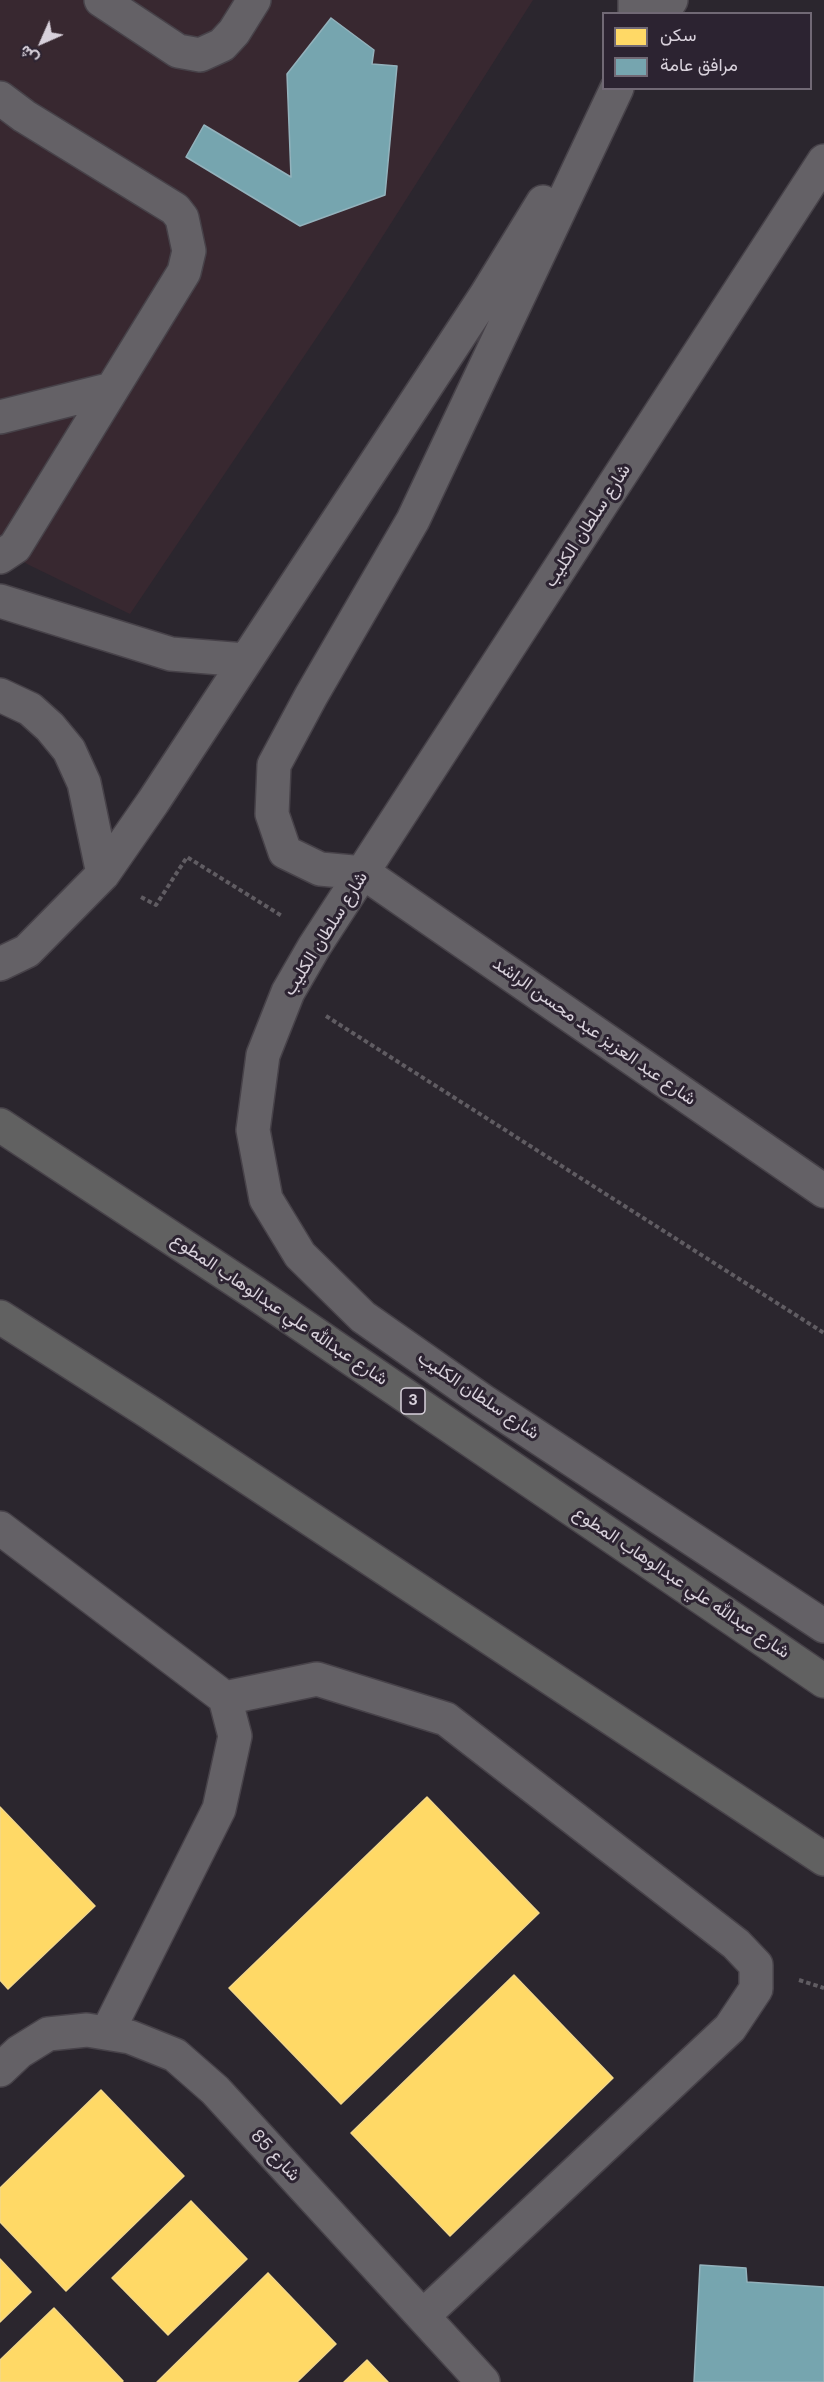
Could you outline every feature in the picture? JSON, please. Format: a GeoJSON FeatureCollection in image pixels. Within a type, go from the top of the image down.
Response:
{"type":"FeatureCollection","features":[{"type":"Feature","properties":{"kind":"main road","name":"شارع عبدالله علي عبدالوهاب المطوع"},"geometry":{"type":"LineString","coordinates":[[0,1125],[255,1293],[824,1681]]}},
{"type":"Feature","properties":{"kind":"main road"},"geometry":{"type":"LineString","coordinates":[[0,1317],[149,1412],[824,1859]]}},
{"type":"Feature","properties":{"kind":"street"},"geometry":{"type":"LineString","coordinates":[[101,0],[164,42],[192,55],[200,55],[222,45],[234,32],[254,0]]}},
{"type":"Feature","properties":{"kind":"street"},"geometry":{"type":"LineString","coordinates":[[0,964],[27,951],[103,874],[153,802],[486,295],[614,90]]}},
{"type":"Feature","properties":{"kind":"street"},"geometry":{"type":"LineString","coordinates":[[364,873],[320,869],[285,852],[272,814],[274,765],[311,696],[413,520],[614,90]]}},
{"type":"Feature","properties":{"kind":"street"},"geometry":{"type":"LineString","coordinates":[[0,98],[24,116],[175,208],[182,218],[189,251],[184,272],[15,547],[0,557]]}},
{"type":"Feature","properties":{"kind":"street","name":"شارع سلطان الكليب"},"geometry":{"type":"LineString","coordinates":[[824,161],[314,947],[288,992],[263,1055],[253,1130],[266,1199],[300,1255],[363,1317],[483,1401],[824,1626]]}},
{"type":"Feature","properties":{"kind":"street"},"geometry":{"type":"LineString","coordinates":[[0,417],[112,389]]}},
{"type":"Feature","properties":{"kind":"street"},"geometry":{"type":"LineString","coordinates":[[0,601],[171,654],[245,660]]}},
{"type":"Feature","properties":{"kind":"street"},"geometry":{"type":"LineString","coordinates":[[0,695],[30,710],[51,727],[69,750],[84,783],[103,874]]}},
{"type":"Feature","properties":{"kind":"street","name":"شارع عبد العزيز عبد محسن الراشد"},"geometry":{"type":"LineString","coordinates":[[364,873],[824,1191]]}},
{"type":"Feature","properties":{"kind":"street"},"geometry":{"type":"LineString","coordinates":[[0,1528],[225,1698],[235,1736],[219,1809],[106,2033]]}},
{"type":"Feature","properties":{"kind":"street"},"geometry":{"type":"LineString","coordinates":[[225,1698],[317,1679],[446,1719],[736,1944],[756,1965],[756,1989],[729,2028],[423,2316]]}},
{"type":"Feature","properties":{"kind":"street","name":"شارع 85"},"geometry":{"type":"LineString","coordinates":[[10,2061],[48,2034],[87,2030],[130,2037],[175,2055],[215,2090],[483,2382]]}},
{"type":"Feature","properties":{"kind":"path"},"geometry":{"type":"LineString","coordinates":[[103,874],[156,905],[187,857],[288,920]]}},
{"type":"Feature","properties":{"kind":"path"},"geometry":{"type":"LineString","coordinates":[[288,992],[824,1333]]}},
{"type":"Feature","properties":{"kind":"shaded area"},"geometry":{"type":"Polygon","coordinates":[[[0,0],[533,0],[346,294],[130,614],[29,565],[0,548],[0,0]]]}},
{"type":"Feature","properties":{"kind":"building: سكن"},"geometry":{"type":"Polygon","coordinates":[[[427,1797],[539,1913],[341,2104],[229,1988],[427,1797]]]}},
{"type":"Feature","properties":{"kind":"building: سكن"},"geometry":{"type":"Polygon","coordinates":[[[0,1807],[95,1906],[8,1989],[0,1980],[0,1807]]]}},
{"type":"Feature","properties":{"kind":"building: سكن"},"geometry":{"type":"Polygon","coordinates":[[[514,1975],[613,2078],[450,2236],[351,2133],[514,1975]]]}},
{"type":"Feature","properties":{"kind":"building: سكن"},"geometry":{"type":"Polygon","coordinates":[[[101,2090],[184,2176],[66,2291],[0,2222],[0,2188],[101,2090]]]}},
{"type":"Feature","properties":{"kind":"building: سكن"},"geometry":{"type":"Polygon","coordinates":[[[191,2201],[247,2259],[168,2335],[112,2278],[191,2201]]]}},
{"type":"Feature","properties":{"kind":"building: سكن"},"geometry":{"type":"Polygon","coordinates":[[[0,2259],[31,2292],[0,2322],[0,2259]]]}},
{"type":"Feature","properties":{"kind":"building: سكن"},"geometry":{"type":"Polygon","coordinates":[[[268,2273],[336,2344],[297,2382],[157,2382],[268,2273]]]}},
{"type":"Feature","properties":{"kind":"building: سكن"},"geometry":{"type":"Polygon","coordinates":[[[54,2308],[123,2381],[0,2382],[0,2360],[54,2308]]]}},
{"type":"Feature","properties":{"kind":"building: سكن"},"geometry":{"type":"Polygon","coordinates":[[[367,2360],[388,2382],[344,2382],[367,2360]]]}},
{"type":"Feature","properties":{"kind":"building: مرافق عامة"},"geometry":{"type":"Polygon","coordinates":[[[331,18],[374,50],[372,64],[397,66],[385,195],[300,226],[186,157],[204,125],[291,177],[287,74],[331,18]]]}},
{"type":"Feature","properties":{"kind":"building: مرافق عامة"},"geometry":{"type":"Polygon","coordinates":[[[700,2265],[746,2268],[747,2282],[824,2287],[824,2382],[694,2382],[700,2265]]]}}]}
